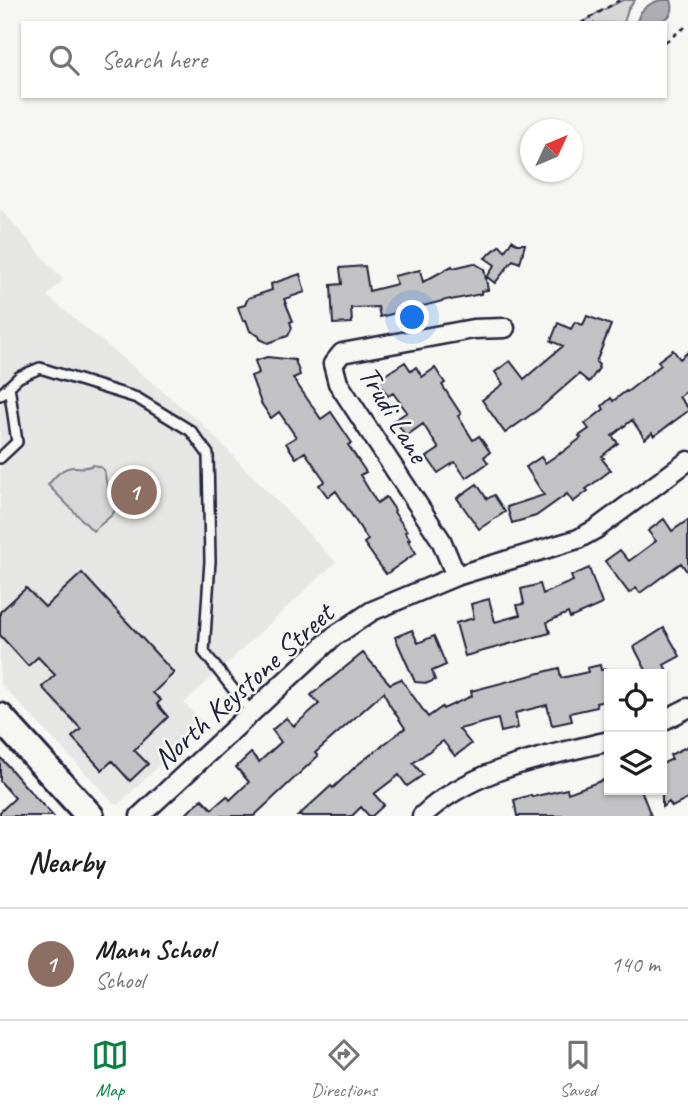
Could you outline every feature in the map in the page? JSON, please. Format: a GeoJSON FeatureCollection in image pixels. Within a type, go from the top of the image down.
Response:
{"type":"FeatureCollection","features":[{"type":"Feature","properties":{"kind":"street","name":"Trudi Lane"},"geometry":{"type":"LineString","coordinates":[[456,576],[441,540],[338,383],[333,364],[342,353],[473,329],[505,328]]}},
{"type":"Feature","properties":{"kind":"street","name":"North Keystone Street"},"geometry":{"type":"LineString","coordinates":[[140,816],[332,636],[372,611],[456,576],[578,539],[596,529],[688,461]]}},
{"type":"Feature","properties":{"kind":"street"},"geometry":{"type":"LineString","coordinates":[[667,718],[688,708]]}},
{"type":"Feature","properties":{"kind":"street"},"geometry":{"type":"LineString","coordinates":[[0,717],[90,816]]}},
{"type":"Feature","properties":{"kind":"street"},"geometry":{"type":"LineString","coordinates":[[422,816],[434,805],[473,781],[507,766],[604,742]]}},
{"type":"Feature","properties":{"kind":"lane"},"geometry":{"type":"LineString","coordinates":[[0,394],[19,377],[40,368],[137,398],[191,431],[208,454],[210,561],[204,652],[251,712]]}},
{"type":"Feature","properties":{"kind":"lane"},"geometry":{"type":"LineString","coordinates":[[0,458],[17,442],[9,386]]}},
{"type":"Feature","properties":{"kind":"path"},"geometry":{"type":"LineString","coordinates":[[584,21],[620,0]]}},
{"type":"Feature","properties":{"kind":"path"},"geometry":{"type":"LineString","coordinates":[[667,40],[688,25]]}},
{"type":"Feature","properties":{"kind":"path"},"geometry":{"type":"LineString","coordinates":[[669,30],[673,35]]}},
{"type":"Feature","properties":{"kind":"shaded area"},"geometry":{"type":"Polygon","coordinates":[[[623,0],[635,0],[628,9],[625,21],[586,21],[623,0]]]}},
{"type":"Feature","properties":{"kind":"shaded area"},"geometry":{"type":"Polygon","coordinates":[[[671,0],[671,13],[659,21],[637,21],[639,14],[651,3],[671,0]]]}},
{"type":"Feature","properties":{"kind":"shaded area"},"geometry":{"type":"Polygon","coordinates":[[[0,208],[63,280],[47,296],[200,422],[336,562],[184,703],[203,723],[117,806],[0,683],[0,208]]]}},
{"type":"Feature","properties":{"kind":"shaded area"},"geometry":{"type":"Polygon","coordinates":[[[93,465],[104,470],[108,488],[120,502],[112,515],[93,531],[48,485],[56,475],[66,469],[93,465]]]}},
{"type":"Feature","properties":{"kind":"building"},"geometry":{"type":"Polygon","coordinates":[[[512,240],[517,244],[525,244],[520,263],[513,260],[495,283],[487,277],[495,265],[485,258],[500,245],[505,251],[512,240]]]}},
{"type":"Feature","properties":{"kind":"building"},"geometry":{"type":"Polygon","coordinates":[[[474,263],[484,269],[488,290],[481,291],[481,294],[380,317],[378,307],[351,308],[352,323],[333,324],[331,285],[342,284],[340,268],[365,266],[369,291],[397,284],[394,276],[420,270],[423,282],[452,266],[453,268],[474,263]]]}},
{"type":"Feature","properties":{"kind":"building"},"geometry":{"type":"Polygon","coordinates":[[[300,274],[305,292],[284,299],[293,321],[290,322],[292,328],[288,336],[268,343],[260,339],[250,331],[246,320],[243,321],[238,307],[245,305],[248,298],[272,290],[271,284],[300,274]]]}},
{"type":"Feature","properties":{"kind":"building"},"geometry":{"type":"Polygon","coordinates":[[[587,316],[611,325],[596,362],[599,368],[589,382],[579,374],[539,409],[505,433],[482,400],[503,384],[495,372],[510,361],[524,379],[563,346],[551,341],[558,323],[571,329],[575,322],[583,325],[587,316]]]}},
{"type":"Feature","properties":{"kind":"building"},"geometry":{"type":"Polygon","coordinates":[[[673,350],[680,359],[688,352],[688,390],[679,397],[688,411],[654,436],[652,433],[645,439],[632,420],[612,436],[618,443],[602,456],[611,470],[586,489],[588,491],[573,502],[567,494],[536,516],[512,523],[507,507],[544,495],[526,467],[541,457],[545,463],[581,438],[579,436],[589,429],[585,424],[604,409],[602,406],[611,398],[613,401],[627,392],[661,365],[658,361],[673,350]]]}},
{"type":"Feature","properties":{"kind":"building"},"geometry":{"type":"Polygon","coordinates":[[[267,357],[295,360],[300,375],[293,378],[321,419],[331,412],[352,443],[348,445],[366,472],[360,475],[377,503],[386,497],[407,531],[408,540],[416,553],[386,574],[364,543],[368,540],[336,491],[328,497],[319,485],[325,481],[305,452],[296,458],[286,443],[296,437],[279,412],[271,418],[261,403],[251,376],[259,373],[255,361],[267,357]]]}},
{"type":"Feature","properties":{"kind":"building"},"geometry":{"type":"Polygon","coordinates":[[[405,362],[411,371],[416,367],[422,377],[435,368],[473,440],[479,436],[490,452],[484,457],[488,463],[466,478],[455,462],[438,473],[427,457],[439,449],[423,424],[406,436],[395,420],[407,412],[393,393],[388,396],[377,380],[405,362]]]}},
{"type":"Feature","properties":{"kind":"building"},"geometry":{"type":"Polygon","coordinates":[[[477,484],[487,499],[494,495],[505,512],[479,529],[457,498],[477,484]]]}},
{"type":"Feature","properties":{"kind":"building"},"geometry":{"type":"Polygon","coordinates":[[[664,519],[672,531],[688,520],[688,573],[681,563],[640,593],[636,588],[629,593],[605,561],[620,550],[629,561],[656,541],[648,531],[664,519]]]}},
{"type":"Feature","properties":{"kind":"building"},"geometry":{"type":"Polygon","coordinates":[[[589,568],[602,604],[570,618],[568,613],[547,622],[550,633],[465,656],[456,623],[474,618],[471,604],[489,599],[495,622],[520,615],[517,605],[524,604],[521,589],[540,584],[543,594],[573,581],[571,576],[589,568]]]}},
{"type":"Feature","properties":{"kind":"building"},"geometry":{"type":"Polygon","coordinates":[[[82,573],[174,673],[153,693],[161,700],[157,704],[168,717],[134,750],[148,764],[130,781],[112,761],[102,770],[72,737],[81,729],[42,687],[55,675],[38,657],[28,666],[0,635],[0,612],[26,588],[45,607],[82,573]]]}},
{"type":"Feature","properties":{"kind":"building"},"geometry":{"type":"Polygon","coordinates":[[[664,628],[680,656],[664,665],[666,669],[645,669],[634,647],[664,628]]]}},
{"type":"Feature","properties":{"kind":"building"},"geometry":{"type":"Polygon","coordinates":[[[412,630],[418,643],[434,636],[446,665],[432,671],[435,680],[428,683],[415,682],[395,637],[412,630]]]}},
{"type":"Feature","properties":{"kind":"building"},"geometry":{"type":"Polygon","coordinates":[[[363,653],[390,684],[401,679],[428,717],[442,707],[443,709],[472,696],[471,691],[559,668],[561,678],[588,672],[587,668],[600,665],[601,670],[604,670],[604,701],[596,703],[597,707],[570,713],[572,721],[552,725],[547,705],[515,713],[518,728],[501,732],[498,719],[459,729],[471,744],[455,756],[443,741],[413,763],[423,775],[407,786],[399,775],[374,794],[384,805],[372,816],[361,807],[352,816],[298,816],[331,786],[333,788],[356,766],[405,728],[384,692],[315,753],[318,756],[254,816],[184,816],[202,799],[212,809],[227,796],[230,800],[249,782],[236,767],[251,753],[259,762],[281,742],[272,730],[286,718],[294,726],[319,704],[311,695],[363,653]]]}},
{"type":"Feature","properties":{"kind":"building"},"geometry":{"type":"Polygon","coordinates":[[[688,746],[688,799],[672,807],[669,802],[662,807],[662,795],[667,795],[667,762],[672,759],[670,755],[688,746]]]}},
{"type":"Feature","properties":{"kind":"building"},"geometry":{"type":"Polygon","coordinates":[[[0,757],[53,816],[0,816],[0,812],[15,798],[0,781],[0,757]]]}},
{"type":"Feature","properties":{"kind":"building"},"geometry":{"type":"Polygon","coordinates":[[[604,780],[604,795],[643,795],[651,816],[517,816],[514,800],[567,789],[568,793],[604,780]]]}},
{"type":"Feature","properties":{"kind":"place","name":"Mann School"},"geometry":{"type":"Point","coordinates":[134,492]}}]}
